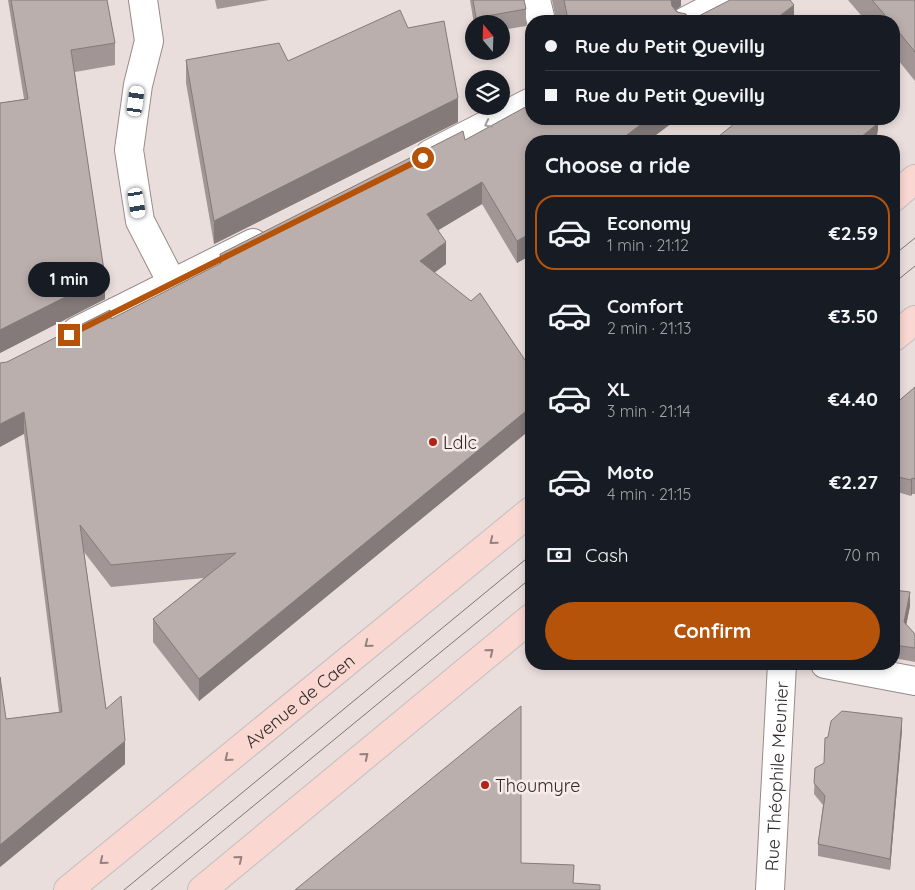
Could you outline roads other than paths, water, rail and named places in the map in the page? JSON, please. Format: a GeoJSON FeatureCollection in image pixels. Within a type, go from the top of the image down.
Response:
{"type":"FeatureCollection","features":[{"type":"Feature","properties":{"kind":"main road"},"geometry":{"type":"LineString","coordinates":[[900,191],[915,179]]}},
{"type":"Feature","properties":{"kind":"main road"},"geometry":{"type":"LineString","coordinates":[[900,332],[915,320]]}},
{"type":"Feature","properties":{"kind":"main road","name":"Avenue de Caen"},"geometry":{"type":"LineString","coordinates":[[68,890],[525,515]]}},
{"type":"Feature","properties":{"kind":"main road"},"geometry":{"type":"LineString","coordinates":[[202,890],[525,623]]}},
{"type":"Feature","properties":{"kind":"street"},"geometry":{"type":"LineString","coordinates":[[142,0],[149,40],[138,85],[129,150],[140,221],[172,283]]}},
{"type":"Feature","properties":{"kind":"street"},"geometry":{"type":"LineString","coordinates":[[536,0],[540,15]]}},
{"type":"Feature","properties":{"kind":"street"},"geometry":{"type":"LineString","coordinates":[[697,15],[726,0]]}},
{"type":"Feature","properties":{"kind":"street"},"geometry":{"type":"LineString","coordinates":[[405,167],[525,105]]}},
{"type":"Feature","properties":{"kind":"street"},"geometry":{"type":"LineString","coordinates":[[52,344],[276,232]]}},
{"type":"Feature","properties":{"kind":"street","name":"Rue Théophile Meunier"},"geometry":{"type":"LineString","coordinates":[[770,890],[782,670]]}},
{"type":"Feature","properties":{"kind":"street"},"geometry":{"type":"LineString","coordinates":[[857,670],[915,681]]}},
{"type":"Feature","properties":{"kind":"tram line"},"geometry":{"type":"LineString","coordinates":[[900,250],[915,238]]}},
{"type":"Feature","properties":{"kind":"tram line"},"geometry":{"type":"LineString","coordinates":[[900,278],[915,266]]}},
{"type":"Feature","properties":{"kind":"tram line"},"geometry":{"type":"LineString","coordinates":[[124,890],[525,560]]}},
{"type":"Feature","properties":{"kind":"tram line"},"geometry":{"type":"LineString","coordinates":[[151,890],[525,583]]}},
{"type":"Feature","properties":{"kind":"place","name":"Ldlc"},"geometry":{"type":"Point","coordinates":[433,442]}},
{"type":"Feature","properties":{"kind":"place","name":"Thoumyre"},"geometry":{"type":"Point","coordinates":[485,785]}}]}
